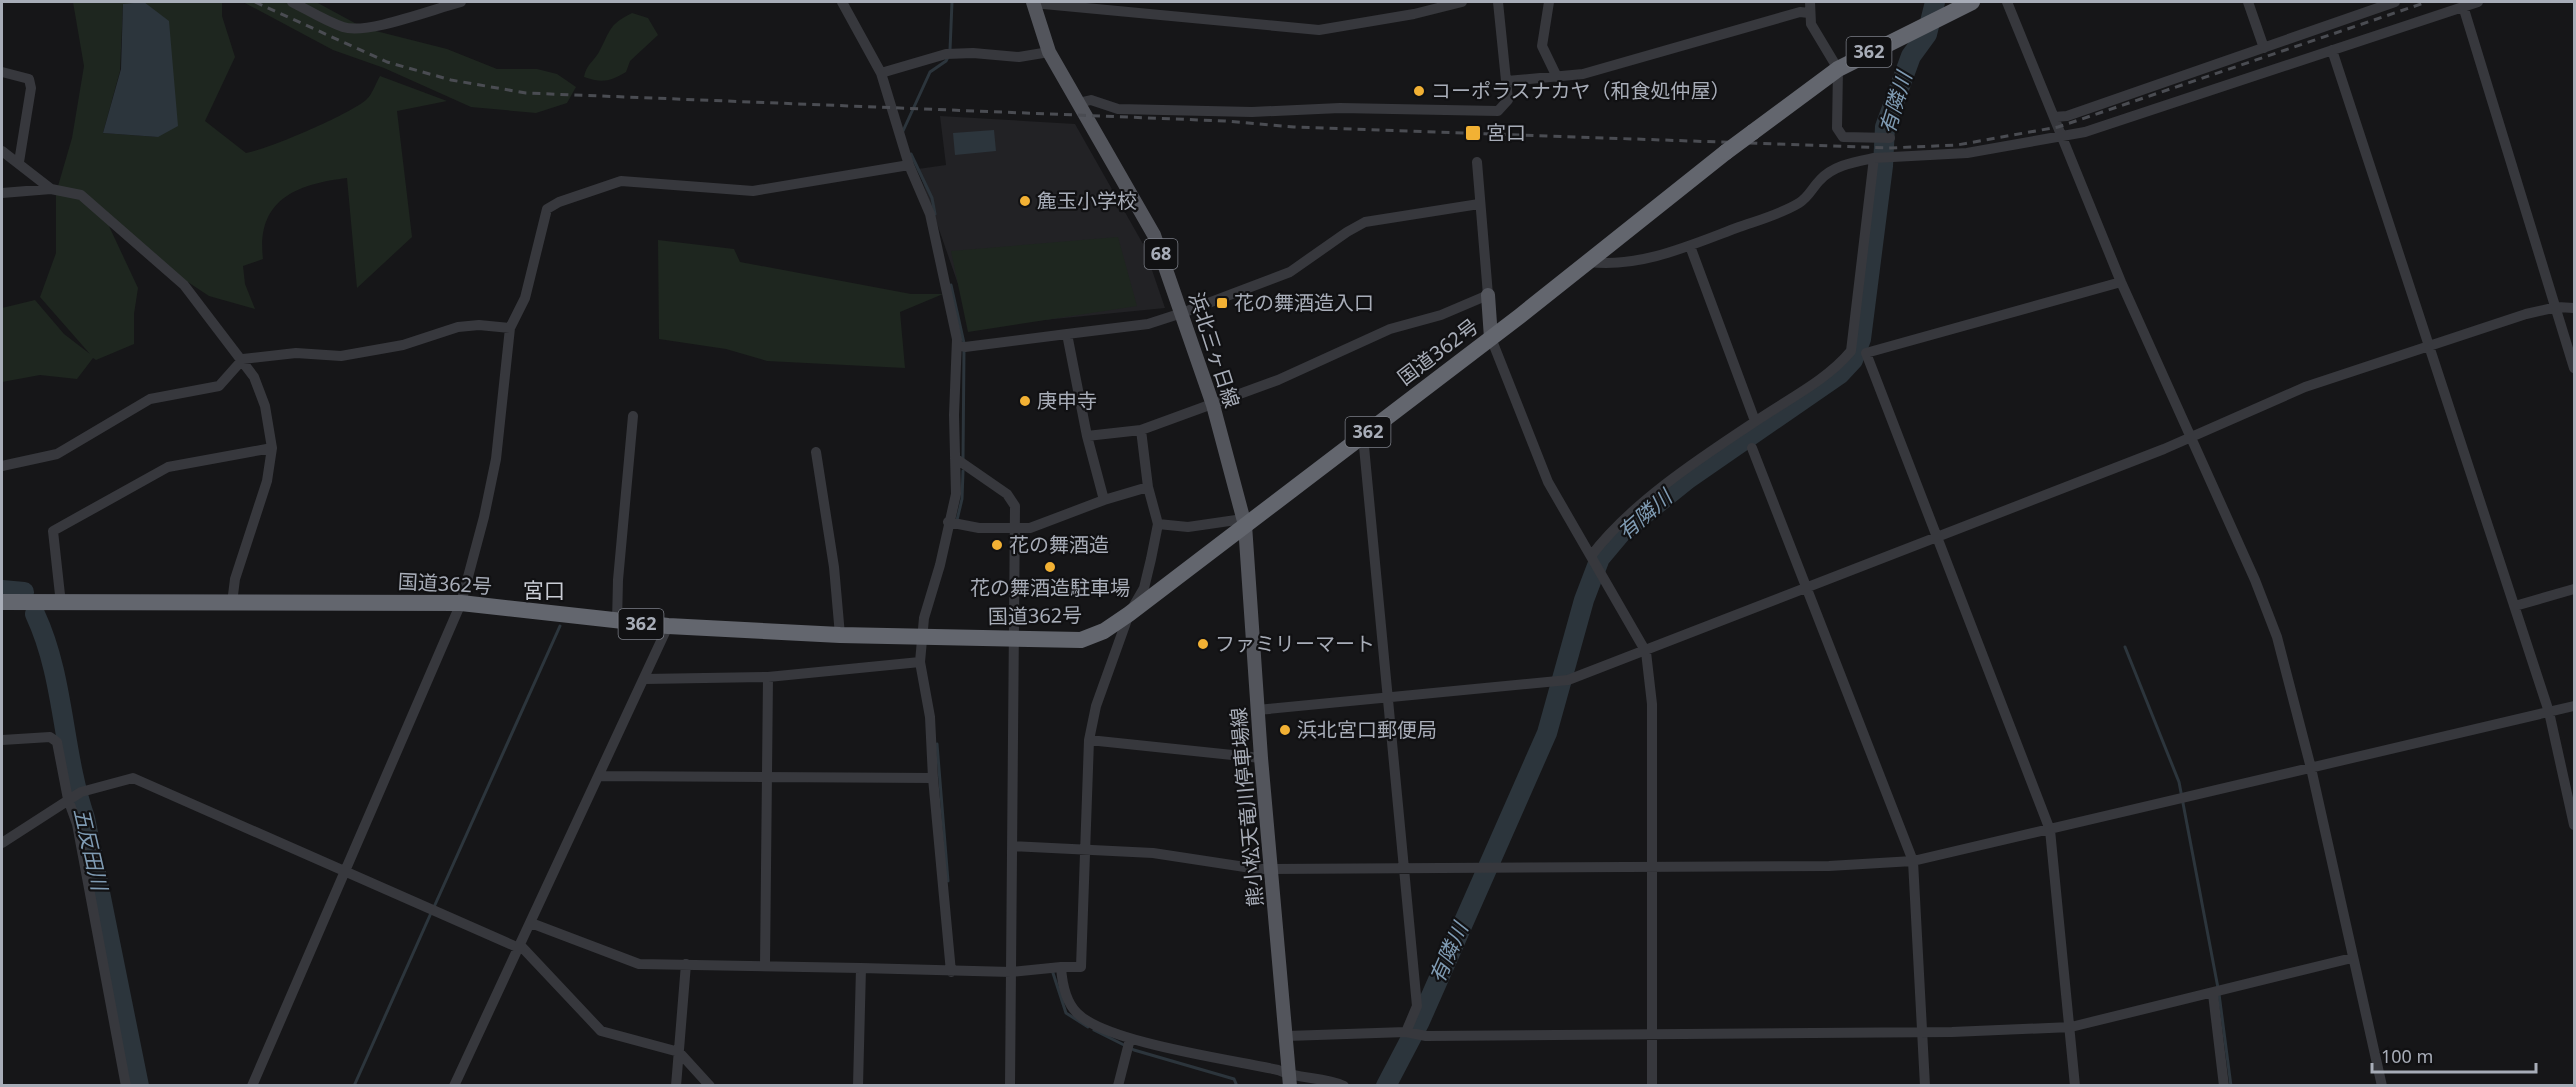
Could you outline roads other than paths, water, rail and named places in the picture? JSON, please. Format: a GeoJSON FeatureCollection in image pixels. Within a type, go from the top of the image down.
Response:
{"type":"FeatureCollection","features":[{"type":"Feature","properties":{"kind":"highway","name":"国道362号"},"geometry":{"type":"LineString","coordinates":[[2,602],[61,604],[461,603],[668,626],[840,635],[1081,640],[1104,631],[1129,614],[1244,522],[1363,436],[1589,262],[1726,152],[1838,69],[1972,2]]}},
{"type":"Feature","properties":{"kind":"main road","name":"浜北三ヶ日線"},"geometry":{"type":"LineString","coordinates":[[1033,2],[1049,52],[1154,235],[1213,405],[1244,522]]}},
{"type":"Feature","properties":{"kind":"main road"},"geometry":{"type":"LineString","coordinates":[[1488,295],[1491,338]]}},
{"type":"Feature","properties":{"kind":"main road","name":"熊小松天竜川停車場線"},"geometry":{"type":"LineString","coordinates":[[1244,522],[1261,758],[1290,1080]]}},
{"type":"Feature","properties":{"kind":"street"},"geometry":{"type":"LineString","coordinates":[[292,2],[344,27],[357,29],[396,22],[414,14],[461,2]]}},
{"type":"Feature","properties":{"kind":"street"},"geometry":{"type":"LineString","coordinates":[[842,2],[881,73],[909,165],[930,214],[960,346],[955,458],[956,494],[921,637],[920,662],[930,717],[933,778],[951,972]]}},
{"type":"Feature","properties":{"kind":"street"},"geometry":{"type":"LineString","coordinates":[[1033,2],[1319,30],[1414,14],[1462,2]]}},
{"type":"Feature","properties":{"kind":"street"},"geometry":{"type":"LineString","coordinates":[[1078,102],[1090,100],[1118,109],[1252,112],[1340,108],[1498,111],[1508,100],[1498,2]]}},
{"type":"Feature","properties":{"kind":"street"},"geometry":{"type":"LineString","coordinates":[[1549,2],[1542,46],[1557,77]]}},
{"type":"Feature","properties":{"kind":"street"},"geometry":{"type":"LineString","coordinates":[[2007,2],[2121,282],[2255,580],[2277,637],[2311,768],[2382,1086]]}},
{"type":"Feature","properties":{"kind":"street"},"geometry":{"type":"LineString","coordinates":[[2248,2],[2264,48]]}},
{"type":"Feature","properties":{"kind":"street"},"geometry":{"type":"LineString","coordinates":[[2058,127],[2067,116],[2395,2]]}},
{"type":"Feature","properties":{"kind":"street"},"geometry":{"type":"LineString","coordinates":[[1589,262],[1603,263],[1640,259],[1663,255],[1690,246],[1798,203],[1831,171],[1845,164],[1874,158],[1967,153],[2332,50],[2478,2]]}},
{"type":"Feature","properties":{"kind":"street"},"geometry":{"type":"LineString","coordinates":[[2463,6],[2574,368]]}},
{"type":"Feature","properties":{"kind":"street"},"geometry":{"type":"LineString","coordinates":[[1507,81],[1583,74],[1804,7],[1811,24],[1838,69],[1837,128],[1839,135],[1890,138]]}},
{"type":"Feature","properties":{"kind":"street"},"geometry":{"type":"LineString","coordinates":[[2332,50],[2549,712],[2574,825]]}},
{"type":"Feature","properties":{"kind":"street"},"geometry":{"type":"LineString","coordinates":[[881,73],[951,54],[1019,57],[1049,52]]}},
{"type":"Feature","properties":{"kind":"street"},"geometry":{"type":"LineString","coordinates":[[2,72],[30,79],[19,162]]}},
{"type":"Feature","properties":{"kind":"street"},"geometry":{"type":"LineString","coordinates":[[2,151],[51,189]]}},
{"type":"Feature","properties":{"kind":"street"},"geometry":{"type":"LineString","coordinates":[[1874,158],[1859,353],[1937,538],[2050,830],[2075,1086]]}},
{"type":"Feature","properties":{"kind":"street"},"geometry":{"type":"LineString","coordinates":[[1086,436],[1141,430],[1213,405],[1289,375],[1390,329],[1441,315],[1488,295],[1477,162]]}},
{"type":"Feature","properties":{"kind":"street"},"geometry":{"type":"LineString","coordinates":[[252,1086],[343,871],[461,603],[484,518],[496,459],[510,328],[525,298],[542,221],[547,209],[559,202],[621,181],[753,191],[909,165]]}},
{"type":"Feature","properties":{"kind":"street"},"geometry":{"type":"LineString","coordinates":[[2,193],[51,189],[81,195],[184,285],[243,359],[254,377],[265,406],[272,448],[267,481],[235,579],[232,603]]}},
{"type":"Feature","properties":{"kind":"street"},"geometry":{"type":"LineString","coordinates":[[960,346],[1148,324],[1290,272],[1365,222],[1479,204]]}},
{"type":"Feature","properties":{"kind":"street"},"geometry":{"type":"LineString","coordinates":[[1690,246],[1755,421]]}},
{"type":"Feature","properties":{"kind":"street"},"geometry":{"type":"LineString","coordinates":[[1591,557],[1611,530],[1755,421],[1859,353],[2121,282]]}},
{"type":"Feature","properties":{"kind":"street"},"geometry":{"type":"LineString","coordinates":[[1258,711],[1564,680],[1646,652],[1937,538],[2191,437],[2305,387],[2526,314],[2557,307],[2574,308]]}},
{"type":"Feature","properties":{"kind":"street"},"geometry":{"type":"LineString","coordinates":[[2,466],[57,454],[150,399],[219,386],[243,359],[296,353],[341,356],[404,345],[458,327],[479,325],[510,328]]}},
{"type":"Feature","properties":{"kind":"street"},"geometry":{"type":"LineString","coordinates":[[1067,334],[1086,436],[1104,500]]}},
{"type":"Feature","properties":{"kind":"street"},"geometry":{"type":"LineString","coordinates":[[1491,338],[1548,482],[1646,652],[1652,704],[1650,867],[1652,1086]]}},
{"type":"Feature","properties":{"kind":"street"},"geometry":{"type":"LineString","coordinates":[[617,622],[618,580],[633,416]]}},
{"type":"Feature","properties":{"kind":"street"},"geometry":{"type":"LineString","coordinates":[[531,923],[639,964],[765,964],[951,972],[1011,972],[1081,967],[1089,740],[1096,706],[1129,614],[1144,588],[1158,524],[1148,488],[1141,430]]}},
{"type":"Feature","properties":{"kind":"street"},"geometry":{"type":"LineString","coordinates":[[1363,436],[1417,1006],[1406,1032]]}},
{"type":"Feature","properties":{"kind":"street"},"geometry":{"type":"LineString","coordinates":[[61,604],[53,531],[168,467],[272,448]]}},
{"type":"Feature","properties":{"kind":"street"},"geometry":{"type":"LineString","coordinates":[[1752,448],[1913,861],[1925,1086]]}},
{"type":"Feature","properties":{"kind":"street"},"geometry":{"type":"LineString","coordinates":[[816,452],[834,567],[840,635]]}},
{"type":"Feature","properties":{"kind":"street"},"geometry":{"type":"LineString","coordinates":[[955,458],[1012,499],[1016,529],[1010,1086]]}},
{"type":"Feature","properties":{"kind":"street"},"geometry":{"type":"LineString","coordinates":[[948,522],[979,528],[1030,528],[1104,500],[1148,488]]}},
{"type":"Feature","properties":{"kind":"street"},"geometry":{"type":"LineString","coordinates":[[1158,524],[1188,527],[1244,522]]}},
{"type":"Feature","properties":{"kind":"street"},"geometry":{"type":"LineString","coordinates":[[2515,606],[2574,589]]}},
{"type":"Feature","properties":{"kind":"street"},"geometry":{"type":"LineString","coordinates":[[454,1086],[668,626]]}},
{"type":"Feature","properties":{"kind":"street"},"geometry":{"type":"LineString","coordinates":[[645,679],[768,677],[920,662]]}},
{"type":"Feature","properties":{"kind":"street"},"geometry":{"type":"LineString","coordinates":[[765,964],[769,779],[768,677]]}},
{"type":"Feature","properties":{"kind":"street"},"geometry":{"type":"LineString","coordinates":[[1013,846],[1153,853],[1258,869],[1829,866],[1913,861],[2574,706]]}},
{"type":"Feature","properties":{"kind":"street"},"geometry":{"type":"LineString","coordinates":[[2,740],[50,737],[57,741],[68,799],[77,824],[126,1086]]}},
{"type":"Feature","properties":{"kind":"street"},"geometry":{"type":"LineString","coordinates":[[1089,740],[1261,758]]}},
{"type":"Feature","properties":{"kind":"street"},"geometry":{"type":"LineString","coordinates":[[599,776],[769,779],[933,778]]}},
{"type":"Feature","properties":{"kind":"street"},"geometry":{"type":"LineString","coordinates":[[2,843],[81,792],[133,778],[425,908],[519,946],[601,1031],[679,1052],[710,1086]]}},
{"type":"Feature","properties":{"kind":"street"},"geometry":{"type":"LineString","coordinates":[[1287,1036],[1406,1032],[1426,1036],[1923,1031],[2071,1027],[2213,994],[2352,958]]}},
{"type":"Feature","properties":{"kind":"street"},"geometry":{"type":"LineString","coordinates":[[676,1086],[686,964]]}},
{"type":"Feature","properties":{"kind":"street"},"geometry":{"type":"LineString","coordinates":[[1061,967],[1063,988],[1076,1013],[1099,1027],[1130,1039],[1278,1070],[1290,1080],[1334,1081],[1344,1086]]}},
{"type":"Feature","properties":{"kind":"street"},"geometry":{"type":"LineString","coordinates":[[858,1086],[861,968]]}},
{"type":"Feature","properties":{"kind":"street"},"geometry":{"type":"LineString","coordinates":[[2213,994],[2224,1086]]}},
{"type":"Feature","properties":{"kind":"street"},"geometry":{"type":"LineString","coordinates":[[1118,1086],[1130,1039]]}},
{"type":"Feature","properties":{"kind":"waterway"},"geometry":{"type":"LineString","coordinates":[[950,50],[952,2]]}},
{"type":"Feature","properties":{"kind":"waterway","name":"有隣川"},"geometry":{"type":"LineString","coordinates":[[1386,1086],[1420,1021],[1547,733],[1584,600],[1600,558],[1621,533],[1688,479],[1840,374],[1853,360],[1861,339],[1883,166],[1885,127],[1911,56],[1927,34],[1935,2]]}},
{"type":"Feature","properties":{"kind":"waterway"},"geometry":{"type":"LineString","coordinates":[[903,131],[930,72],[948,57]]}},
{"type":"Feature","properties":{"kind":"waterway"},"geometry":{"type":"LineString","coordinates":[[911,154],[932,198],[935,214]]}},
{"type":"Feature","properties":{"kind":"waterway"},"geometry":{"type":"LineString","coordinates":[[951,285],[964,343]]}},
{"type":"Feature","properties":{"kind":"waterway"},"geometry":{"type":"LineString","coordinates":[[963,459],[964,349]]}},
{"type":"Feature","properties":{"kind":"waterway"},"geometry":{"type":"LineString","coordinates":[[957,520],[962,499],[963,471]]}},
{"type":"Feature","properties":{"kind":"waterway","name":"五反田川"},"geometry":{"type":"LineString","coordinates":[[2,590],[24,592]]}},
{"type":"Feature","properties":{"kind":"waterway","name":"五反田川"},"geometry":{"type":"LineString","coordinates":[[35,614],[45,638],[58,689],[77,793],[85,818],[139,1086]]}},
{"type":"Feature","properties":{"kind":"waterway"},"geometry":{"type":"LineString","coordinates":[[434,907],[560,626]]}},
{"type":"Feature","properties":{"kind":"waterway"},"geometry":{"type":"LineString","coordinates":[[2125,647],[2179,782],[2218,988]]}},
{"type":"Feature","properties":{"kind":"waterway"},"geometry":{"type":"LineString","coordinates":[[937,744],[948,881]]}},
{"type":"Feature","properties":{"kind":"waterway"},"geometry":{"type":"LineString","coordinates":[[354,1086],[431,913]]}},
{"type":"Feature","properties":{"kind":"waterway"},"geometry":{"type":"LineString","coordinates":[[1052,970],[1066,1013],[1088,1027]]}},
{"type":"Feature","properties":{"kind":"waterway"},"geometry":{"type":"LineString","coordinates":[[2219,994],[2231,1086]]}},
{"type":"Feature","properties":{"kind":"waterway"},"geometry":{"type":"LineString","coordinates":[[1094,1030],[1134,1050],[1234,1079],[1237,1086]]}},
{"type":"Feature","properties":{"kind":"railway"},"geometry":{"type":"LineString","coordinates":[[255,2],[387,62],[451,80],[526,93],[1225,121],[1294,127],[1889,148],[1957,145],[2058,127],[2427,2]]}},
{"type":"Feature","properties":{"kind":"place","name":"コーポラスナカヤ（和食処仲屋）"},"geometry":{"type":"Point","coordinates":[1419,91]}},
{"type":"Feature","properties":{"kind":"place","name":"宮口"},"geometry":{"type":"Point","coordinates":[1473,133]}},
{"type":"Feature","properties":{"kind":"place","name":"麁玉小学校"},"geometry":{"type":"Point","coordinates":[1025,201]}},
{"type":"Feature","properties":{"kind":"place","name":"花の舞酒造入口"},"geometry":{"type":"Point","coordinates":[1222,303]}},
{"type":"Feature","properties":{"kind":"place","name":"庚申寺"},"geometry":{"type":"Point","coordinates":[1025,401]}},
{"type":"Feature","properties":{"kind":"place","name":"花の舞酒造"},"geometry":{"type":"Point","coordinates":[997,545]}},
{"type":"Feature","properties":{"kind":"place","name":"花の舞酒造駐車場"},"geometry":{"type":"Point","coordinates":[1050,567]}},
{"type":"Feature","properties":{"kind":"place","name":"ファミリーマート"},"geometry":{"type":"Point","coordinates":[1203,644]}},
{"type":"Feature","properties":{"kind":"place","name":"浜北宮口郵便局"},"geometry":{"type":"Point","coordinates":[1285,730]}},
{"type":"Feature","properties":{"kind":"district","name":"宮口"},"geometry":{"type":"Point","coordinates":[544,591]}}]}
